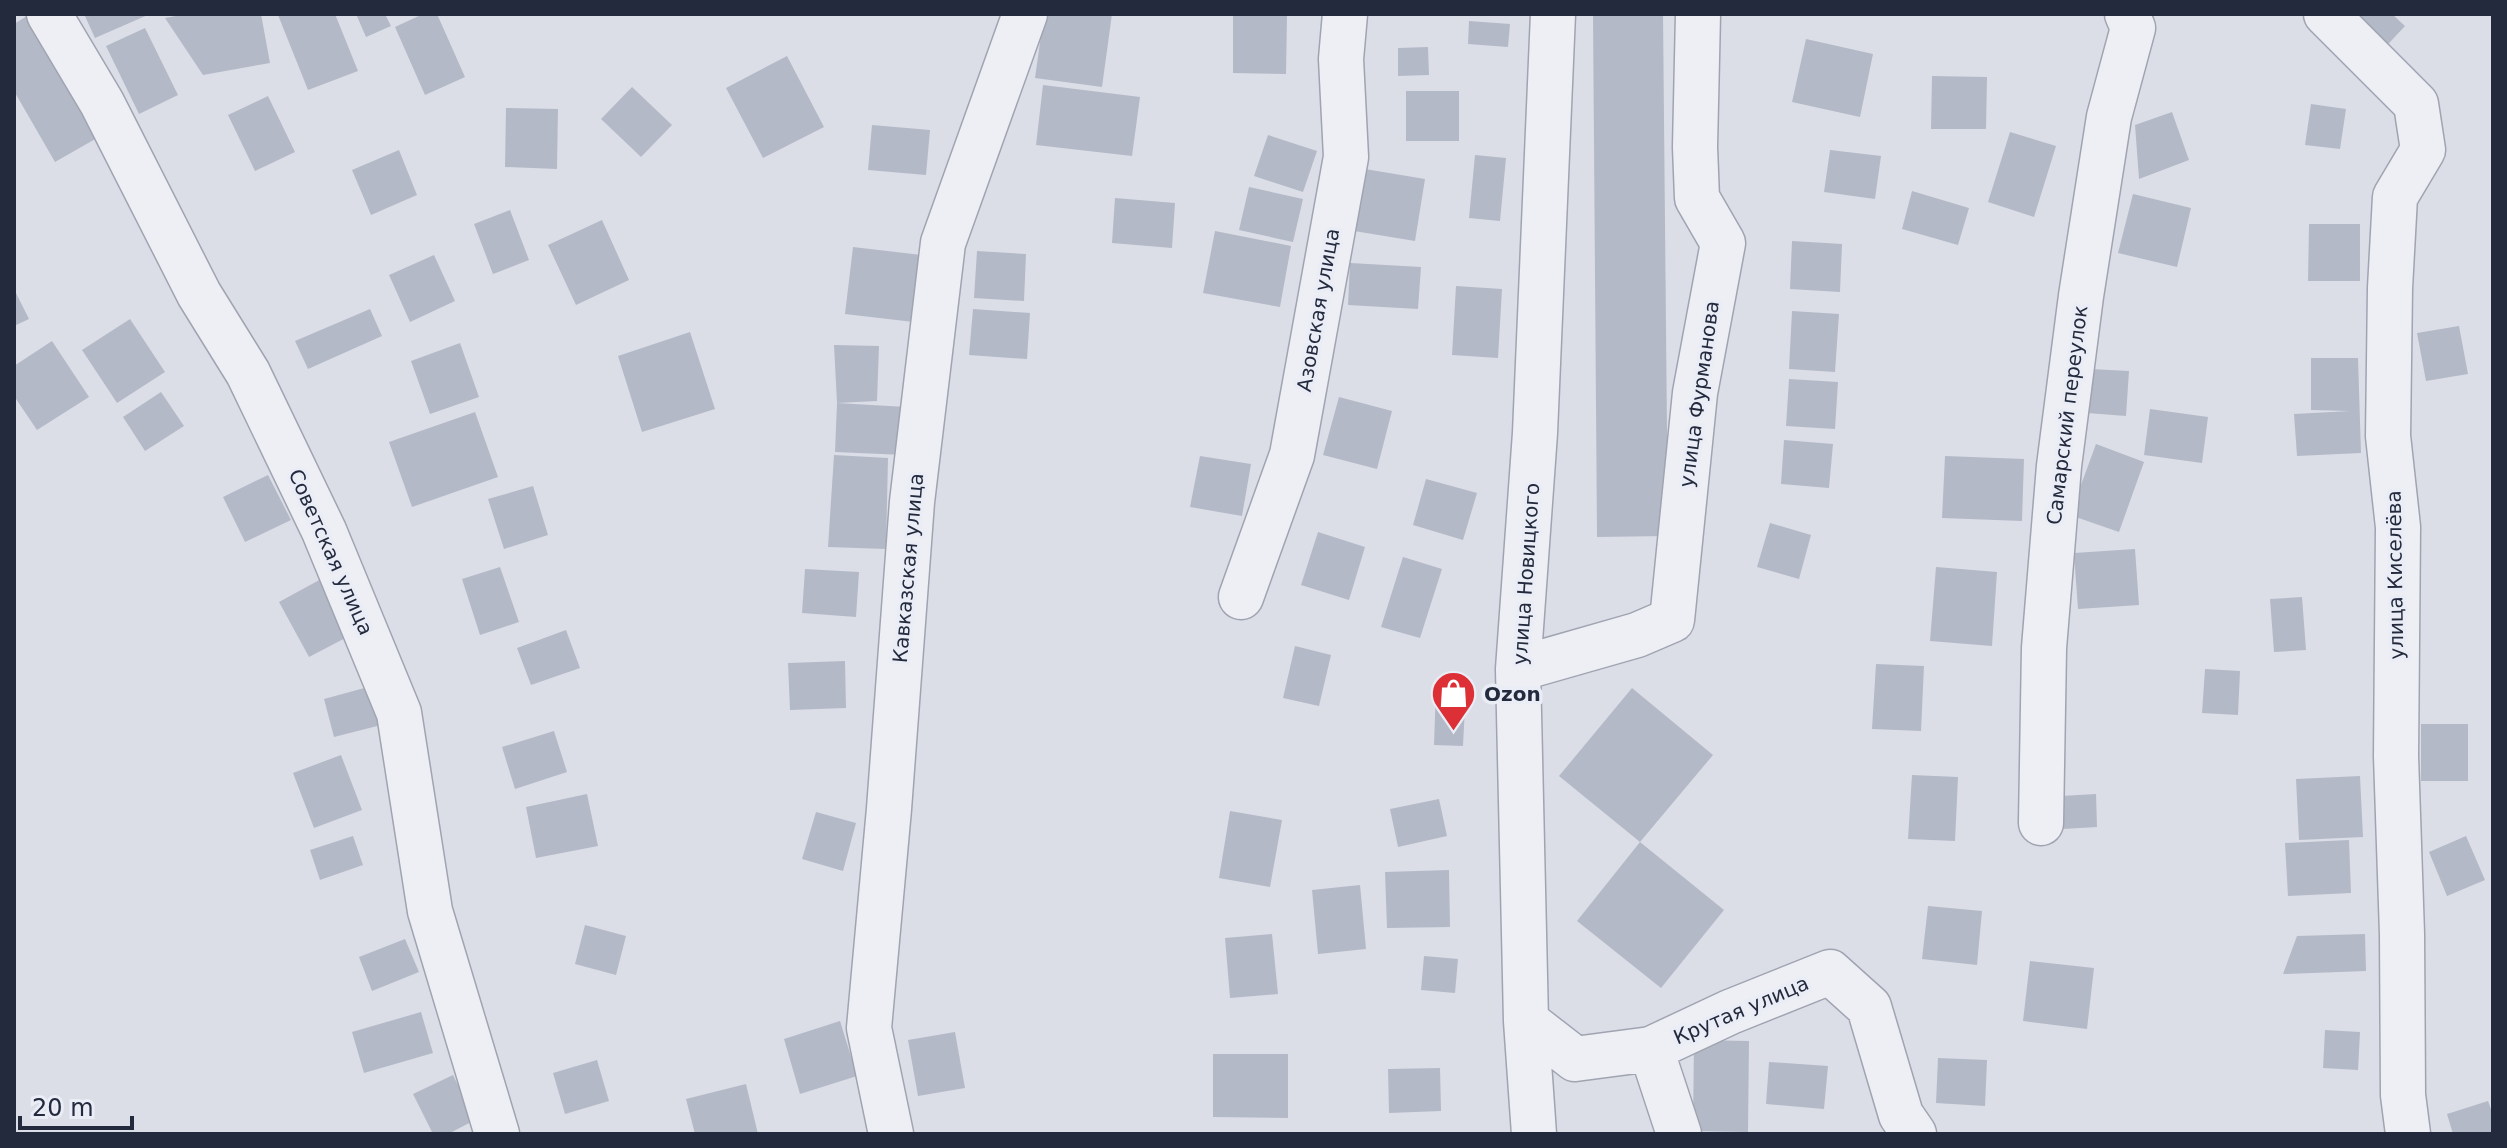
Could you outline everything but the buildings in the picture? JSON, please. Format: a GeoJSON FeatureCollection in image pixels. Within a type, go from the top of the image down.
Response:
{"type":"FeatureCollection","features":[{"type":"Feature","properties":{"kind":"street","name":"Советская улица"},"geometry":{"type":"LineString","coordinates":[[49,14],[102,103],[199,294],[248,373],[324,531],[399,713],[430,911],[497,1134]]}},
{"type":"Feature","properties":{"kind":"street","name":"Кавказская улица"},"geometry":{"type":"LineString","coordinates":[[891,1134],[869,1028],[912,502],[943,243],[1025,14]]}},
{"type":"Feature","properties":{"kind":"street","name":"Азовская улица"},"geometry":{"type":"LineString","coordinates":[[1241,597],[1292,455],[1346,157],[1341,59],[1345,14]]}},
{"type":"Feature","properties":{"kind":"street","name":"улица Новицкого"},"geometry":{"type":"LineString","coordinates":[[1534,1134],[1526,1021],[1518,669],[1535,433],[1553,14]]}},
{"type":"Feature","properties":{"kind":"street","name":"улица Фурманова"},"geometry":{"type":"LineString","coordinates":[[1518,669],[1637,635],[1672,620],[1695,393],[1723,243],[1697,198],[1698,14]]}},
{"type":"Feature","properties":{"kind":"street","name":"улица Киселёва"},"geometry":{"type":"LineString","coordinates":[[2326,14],[2416,104],[2423,150],[2395,197],[2388,436],[2398,527],[2396,756],[2403,1095],[2408,1134]]}},
{"type":"Feature","properties":{"kind":"street","name":"Самарский переулок"},"geometry":{"type":"LineString","coordinates":[[2041,823],[2044,648],[2059,466],[2109,117],[2139,19]]}},
{"type":"Feature","properties":{"kind":"street","name":"Крутая улица"},"geometry":{"type":"LineString","coordinates":[[1526,1021],[1575,1059],[1651,1049],[1730,1012],[1830,972],[1869,1007],[1901,1115],[1914,1134]]}},
{"type":"Feature","properties":{"kind":"street"},"geometry":{"type":"LineString","coordinates":[[1651,1049],[1679,1134]]}},
{"type":"Feature","properties":{"kind":"place","name":"Ozon"},"geometry":{"type":"Point","coordinates":[1453,733]}}]}
